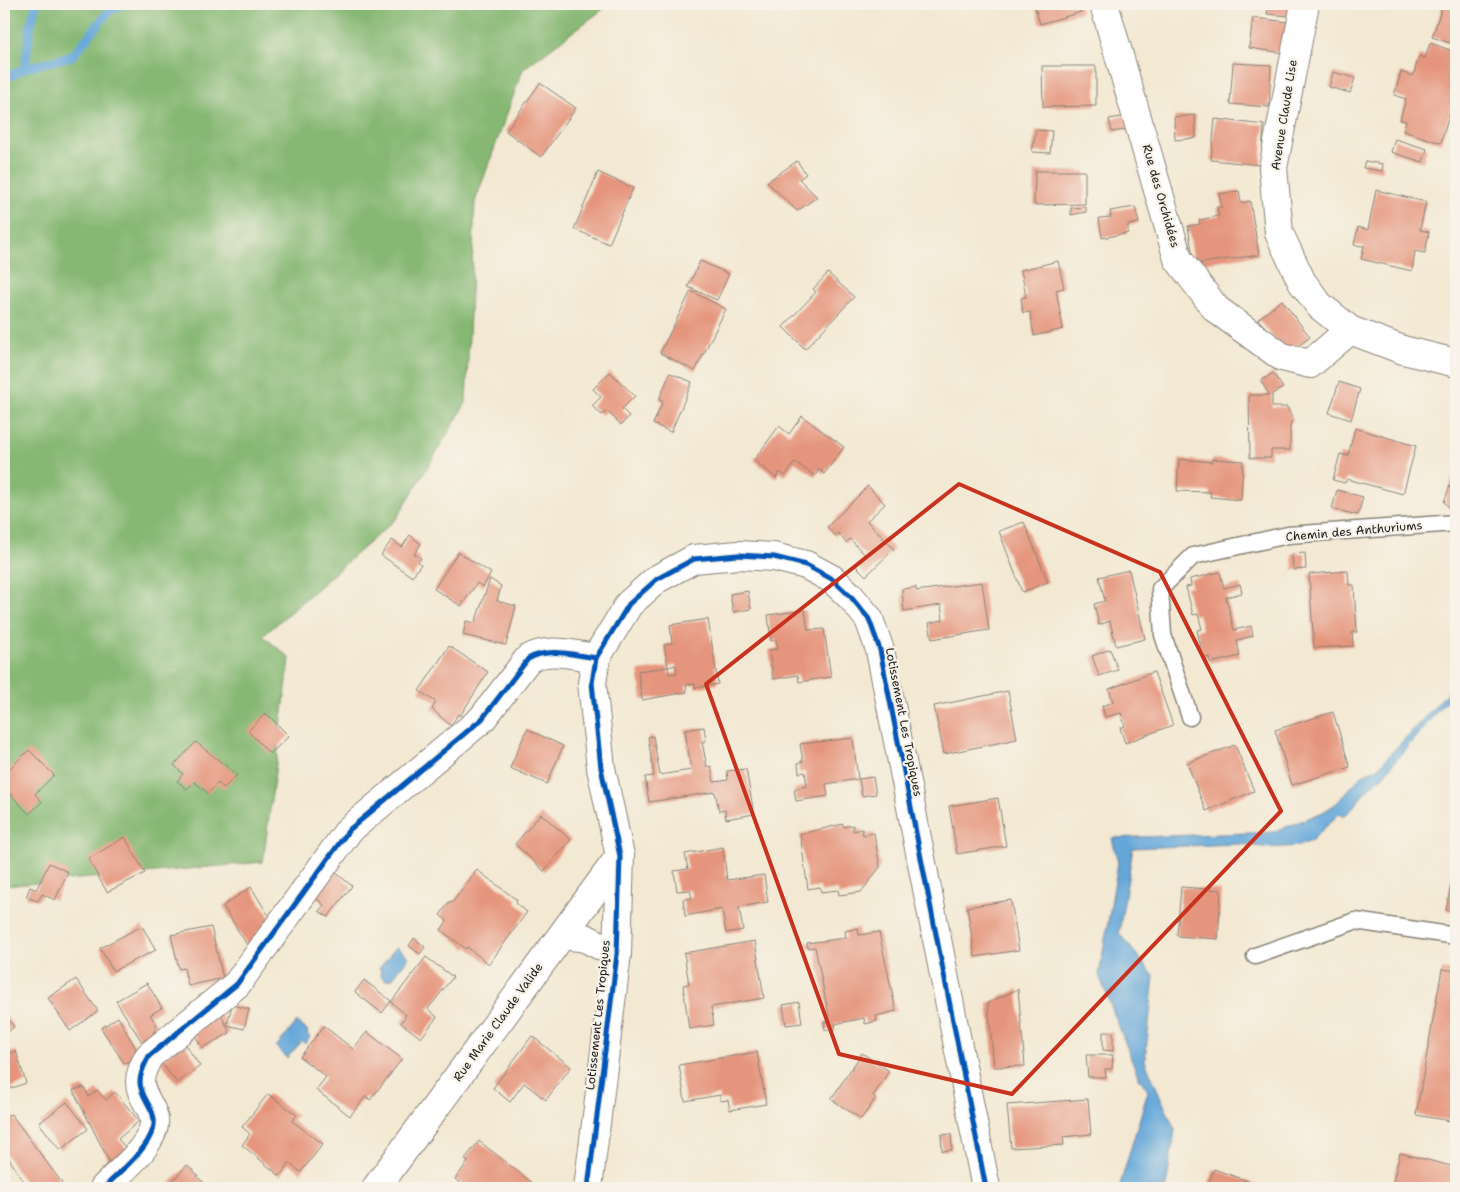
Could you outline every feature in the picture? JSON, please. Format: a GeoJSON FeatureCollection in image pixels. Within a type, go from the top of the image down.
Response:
{"type":"FeatureCollection","features":[{"type":"Feature","properties":{"kind":"street","name":"Rue des Orchidées"},"geometry":{"type":"LineString","coordinates":[[1104,4],[1178,259],[1210,302],[1216,309],[1282,357],[1310,364],[1350,330]]}},
{"type":"Feature","properties":{"kind":"street","name":"Avenue Claude Lise"},"geometry":{"type":"LineString","coordinates":[[1305,4],[1273,168],[1279,232],[1302,282],[1320,306],[1350,330],[1403,350],[1456,363]]}},
{"type":"Feature","properties":{"kind":"street","name":"Lotissement Les Tropiques"},"geometry":{"type":"LineString","coordinates":[[588,1188],[617,954],[620,856],[601,768],[592,683],[596,658],[629,604],[657,579],[694,559],[738,555],[774,556],[806,565],[832,579],[850,596],[869,619],[881,658],[986,1188]]}},
{"type":"Feature","properties":{"kind":"street"},"geometry":{"type":"LineString","coordinates":[[104,1188],[143,1147],[154,1128],[154,1116],[142,1094],[140,1082],[142,1070],[149,1056],[237,984],[349,830],[482,719],[528,659],[538,654],[551,652],[596,658]]}},
{"type":"Feature","properties":{"kind":"street","name":"Rue Marie Claude Valide"},"geometry":{"type":"LineString","coordinates":[[376,1188],[620,856]]}},
{"type":"Feature","properties":{"kind":"street"},"geometry":{"type":"LineString","coordinates":[[563,935],[585,938],[617,954]]}},
{"type":"Feature","properties":{"kind":"lane","name":"Chemin des Anthuriums"},"geometry":{"type":"LineString","coordinates":[[1190,717],[1163,635],[1160,588],[1193,556],[1288,535],[1456,523]]}},
{"type":"Feature","properties":{"kind":"lane"},"geometry":{"type":"LineString","coordinates":[[1254,956],[1356,922],[1456,936]]}},
{"type":"Feature","properties":{"kind":"highlighted area"},"geometry":{"type":"Polygon","coordinates":[[[959,484],[1160,572],[1281,811],[1012,1094],[839,1054],[706,684],[959,484]]]}},
{"type":"Feature","properties":{"kind":"green space"},"geometry":{"type":"Polygon","coordinates":[[[4,4],[610,4],[523,69],[475,202],[466,403],[397,518],[263,636],[290,658],[263,862],[4,886],[4,4]]]}},
{"type":"Feature","properties":{"kind":"water"},"geometry":{"type":"Polygon","coordinates":[[[1456,683],[1456,689],[1382,777],[1371,786],[1344,816],[1339,814],[1311,841],[1299,846],[1271,848],[1239,844],[1133,848],[1119,933],[1154,976],[1145,1061],[1175,1130],[1166,1188],[1119,1188],[1148,1091],[1138,1076],[1099,975],[1118,863],[1112,838],[1274,832],[1323,812],[1337,803],[1362,775],[1377,769],[1456,683]]]}},
{"type":"Feature","properties":{"kind":"water"},"geometry":{"type":"Polygon","coordinates":[[[396,947],[409,957],[392,979],[385,980],[380,975],[381,970],[379,969],[396,947]]]}},
{"type":"Feature","properties":{"kind":"water"},"geometry":{"type":"Polygon","coordinates":[[[297,1022],[308,1031],[307,1034],[310,1037],[305,1044],[302,1041],[287,1058],[276,1047],[297,1022]]]}},
{"type":"Feature","properties":{"kind":"building"},"geometry":{"type":"Polygon","coordinates":[[[1034,4],[1079,4],[1081,12],[1040,24],[1034,4]]]}},
{"type":"Feature","properties":{"kind":"building"},"geometry":{"type":"Polygon","coordinates":[[[1269,4],[1291,6],[1289,16],[1267,14],[1269,4]]]}},
{"type":"Feature","properties":{"kind":"building"},"geometry":{"type":"Polygon","coordinates":[[[1443,4],[1456,4],[1456,45],[1432,37],[1443,4]]]}},
{"type":"Feature","properties":{"kind":"building"},"geometry":{"type":"Polygon","coordinates":[[[1253,18],[1289,22],[1284,53],[1249,48],[1253,18]]]}},
{"type":"Feature","properties":{"kind":"building"},"geometry":{"type":"Polygon","coordinates":[[[1430,43],[1456,52],[1456,91],[1441,143],[1403,131],[1406,121],[1400,120],[1406,99],[1394,95],[1401,72],[1413,76],[1419,56],[1425,58],[1430,43]]]}},
{"type":"Feature","properties":{"kind":"building"},"geometry":{"type":"Polygon","coordinates":[[[1233,63],[1271,65],[1269,107],[1230,104],[1233,63]]]}},
{"type":"Feature","properties":{"kind":"building"},"geometry":{"type":"Polygon","coordinates":[[[1042,66],[1096,66],[1096,106],[1043,107],[1042,66]]]}},
{"type":"Feature","properties":{"kind":"building"},"geometry":{"type":"Polygon","coordinates":[[[1333,72],[1355,78],[1350,93],[1329,87],[1333,72]]]}},
{"type":"Feature","properties":{"kind":"building"},"geometry":{"type":"Polygon","coordinates":[[[540,83],[576,108],[541,157],[506,131],[540,83]]]}},
{"type":"Feature","properties":{"kind":"building"},"geometry":{"type":"Polygon","coordinates":[[[1195,115],[1196,138],[1175,140],[1174,117],[1195,115]]]}},
{"type":"Feature","properties":{"kind":"building"},"geometry":{"type":"Polygon","coordinates":[[[1127,116],[1129,129],[1112,132],[1109,119],[1127,116]]]}},
{"type":"Feature","properties":{"kind":"building"},"geometry":{"type":"Polygon","coordinates":[[[1215,119],[1264,125],[1261,165],[1211,160],[1215,119]]]}},
{"type":"Feature","properties":{"kind":"building"},"geometry":{"type":"Polygon","coordinates":[[[1036,130],[1052,131],[1050,153],[1032,152],[1036,130]]]}},
{"type":"Feature","properties":{"kind":"building"},"geometry":{"type":"Polygon","coordinates":[[[1395,139],[1427,149],[1423,162],[1391,152],[1395,139]]]}},
{"type":"Feature","properties":{"kind":"building"},"geometry":{"type":"Polygon","coordinates":[[[797,161],[806,174],[799,179],[817,197],[797,211],[767,182],[797,161]]]}},
{"type":"Feature","properties":{"kind":"building"},"geometry":{"type":"Polygon","coordinates":[[[1365,161],[1383,164],[1382,171],[1363,168],[1365,161]]]}},
{"type":"Feature","properties":{"kind":"building"},"geometry":{"type":"Polygon","coordinates":[[[1035,171],[1085,171],[1085,204],[1034,205],[1035,171]]]}},
{"type":"Feature","properties":{"kind":"building"},"geometry":{"type":"Polygon","coordinates":[[[598,172],[633,188],[609,244],[574,229],[598,172]]]}},
{"type":"Feature","properties":{"kind":"building"},"geometry":{"type":"Polygon","coordinates":[[[1376,190],[1426,202],[1420,230],[1429,232],[1425,253],[1415,251],[1412,271],[1361,259],[1364,246],[1354,245],[1358,227],[1368,230],[1376,190]]]}},
{"type":"Feature","properties":{"kind":"building"},"geometry":{"type":"Polygon","coordinates":[[[1239,191],[1241,203],[1250,201],[1259,255],[1194,264],[1188,226],[1200,224],[1199,220],[1219,216],[1217,207],[1222,207],[1219,194],[1239,191]]]}},
{"type":"Feature","properties":{"kind":"building"},"geometry":{"type":"Polygon","coordinates":[[[1086,207],[1086,212],[1071,215],[1071,208],[1086,207]]]}},
{"type":"Feature","properties":{"kind":"building"},"geometry":{"type":"Polygon","coordinates":[[[1135,207],[1139,223],[1128,225],[1128,233],[1102,238],[1099,218],[1111,217],[1110,211],[1135,207]]]}},
{"type":"Feature","properties":{"kind":"building"},"geometry":{"type":"Polygon","coordinates":[[[700,261],[729,274],[717,300],[688,287],[700,261]]]}},
{"type":"Feature","properties":{"kind":"building"},"geometry":{"type":"Polygon","coordinates":[[[1058,261],[1064,288],[1056,290],[1063,329],[1034,336],[1030,312],[1023,313],[1021,298],[1026,297],[1021,270],[1058,261]]]}},
{"type":"Feature","properties":{"kind":"building"},"geometry":{"type":"Polygon","coordinates":[[[828,273],[854,297],[805,349],[783,327],[816,292],[813,289],[828,273]]]}},
{"type":"Feature","properties":{"kind":"building"},"geometry":{"type":"Polygon","coordinates":[[[691,291],[726,309],[695,371],[660,353],[691,291]]]}},
{"type":"Feature","properties":{"kind":"building"},"geometry":{"type":"Polygon","coordinates":[[[1282,300],[1310,337],[1287,355],[1258,319],[1282,300]]]}},
{"type":"Feature","properties":{"kind":"building"},"geometry":{"type":"Polygon","coordinates":[[[610,372],[635,396],[622,409],[629,416],[621,425],[607,411],[602,415],[592,406],[601,397],[593,389],[610,372]]]}},
{"type":"Feature","properties":{"kind":"building"},"geometry":{"type":"Polygon","coordinates":[[[670,373],[692,382],[671,432],[653,424],[663,401],[659,400],[670,373]]]}},
{"type":"Feature","properties":{"kind":"building"},"geometry":{"type":"Polygon","coordinates":[[[1273,373],[1283,388],[1272,394],[1272,407],[1287,407],[1293,419],[1290,425],[1290,450],[1271,450],[1271,458],[1250,458],[1249,395],[1269,395],[1261,381],[1273,373]]]}},
{"type":"Feature","properties":{"kind":"building"},"geometry":{"type":"Polygon","coordinates":[[[1339,382],[1360,389],[1351,420],[1329,413],[1339,382]]]}},
{"type":"Feature","properties":{"kind":"building"},"geometry":{"type":"Polygon","coordinates":[[[802,416],[844,447],[824,474],[819,469],[815,476],[795,462],[785,476],[780,472],[776,478],[754,460],[779,426],[789,434],[802,416]]]}},
{"type":"Feature","properties":{"kind":"building"},"geometry":{"type":"Polygon","coordinates":[[[1355,428],[1416,446],[1403,494],[1347,479],[1345,483],[1333,480],[1340,454],[1348,456],[1355,428]]]}},
{"type":"Feature","properties":{"kind":"building"},"geometry":{"type":"Polygon","coordinates":[[[1179,459],[1212,462],[1212,459],[1243,461],[1241,500],[1210,497],[1211,492],[1177,491],[1179,459]]]}},
{"type":"Feature","properties":{"kind":"building"},"geometry":{"type":"Polygon","coordinates":[[[1456,469],[1456,515],[1444,502],[1456,469]]]}},
{"type":"Feature","properties":{"kind":"building"},"geometry":{"type":"Polygon","coordinates":[[[868,486],[885,504],[867,521],[894,549],[866,576],[856,566],[866,556],[850,539],[846,543],[838,533],[835,536],[827,527],[868,486]]]}},
{"type":"Feature","properties":{"kind":"building"},"geometry":{"type":"Polygon","coordinates":[[[1337,490],[1363,497],[1358,515],[1332,509],[1337,490]]]}},
{"type":"Feature","properties":{"kind":"building"},"geometry":{"type":"Polygon","coordinates":[[[1024,522],[1048,582],[1022,592],[999,531],[1024,522]]]}},
{"type":"Feature","properties":{"kind":"building"},"geometry":{"type":"Polygon","coordinates":[[[410,535],[421,544],[414,554],[421,558],[418,562],[421,564],[412,577],[381,555],[392,540],[402,547],[410,535]]]}},
{"type":"Feature","properties":{"kind":"building"},"geometry":{"type":"Polygon","coordinates":[[[458,552],[491,573],[483,587],[477,583],[461,606],[434,589],[458,552]]]}},
{"type":"Feature","properties":{"kind":"building"},"geometry":{"type":"Polygon","coordinates":[[[1305,553],[1306,569],[1293,570],[1292,554],[1305,553]]]}},
{"type":"Feature","properties":{"kind":"building"},"geometry":{"type":"Polygon","coordinates":[[[1129,570],[1145,639],[1116,646],[1110,621],[1099,625],[1094,604],[1105,601],[1099,577],[1129,570]]]}},
{"type":"Feature","properties":{"kind":"building"},"geometry":{"type":"Polygon","coordinates":[[[1348,571],[1349,585],[1354,585],[1357,632],[1352,632],[1353,646],[1314,648],[1309,574],[1348,571]]]}},
{"type":"Feature","properties":{"kind":"building"},"geometry":{"type":"Polygon","coordinates":[[[1220,572],[1224,588],[1240,584],[1242,593],[1226,597],[1234,630],[1251,626],[1253,636],[1237,640],[1240,656],[1210,663],[1209,657],[1203,658],[1197,630],[1202,629],[1198,614],[1193,615],[1186,587],[1191,586],[1190,579],[1220,572]]]}},
{"type":"Feature","properties":{"kind":"building"},"geometry":{"type":"Polygon","coordinates":[[[490,579],[501,586],[497,601],[516,606],[506,645],[463,635],[466,621],[475,623],[490,579]]]}},
{"type":"Feature","properties":{"kind":"building"},"geometry":{"type":"Polygon","coordinates":[[[982,582],[989,630],[932,639],[929,623],[943,620],[941,605],[904,611],[902,589],[916,587],[916,591],[982,582]]]}},
{"type":"Feature","properties":{"kind":"building"},"geometry":{"type":"Polygon","coordinates":[[[748,591],[751,609],[733,612],[730,594],[748,591]]]}},
{"type":"Feature","properties":{"kind":"building"},"geometry":{"type":"Polygon","coordinates":[[[805,610],[808,630],[824,629],[831,677],[799,682],[798,675],[773,679],[769,650],[778,649],[776,640],[771,641],[768,615],[805,610]]]}},
{"type":"Feature","properties":{"kind":"building"},"geometry":{"type":"Polygon","coordinates":[[[708,619],[718,684],[695,688],[695,684],[686,685],[687,692],[642,700],[638,671],[668,667],[664,645],[672,643],[670,625],[708,619]],[[676,665],[668,667],[669,674],[677,673],[676,665]]]}},
{"type":"Feature","properties":{"kind":"building"},"geometry":{"type":"Polygon","coordinates":[[[449,646],[488,672],[460,716],[458,714],[451,726],[432,709],[436,702],[419,691],[449,646]]]}},
{"type":"Feature","properties":{"kind":"building"},"geometry":{"type":"Polygon","coordinates":[[[1110,649],[1118,670],[1099,676],[1092,656],[1110,649]]]}},
{"type":"Feature","properties":{"kind":"building"},"geometry":{"type":"Polygon","coordinates":[[[1154,672],[1173,725],[1125,743],[1120,728],[1125,726],[1121,713],[1105,717],[1102,706],[1113,702],[1109,689],[1154,672]]]}},
{"type":"Feature","properties":{"kind":"building"},"geometry":{"type":"Polygon","coordinates":[[[1008,691],[1017,739],[944,754],[934,706],[1008,691]]]}},
{"type":"Feature","properties":{"kind":"building"},"geometry":{"type":"Polygon","coordinates":[[[1333,712],[1350,767],[1292,785],[1275,730],[1333,712]]]}},
{"type":"Feature","properties":{"kind":"building"},"geometry":{"type":"Polygon","coordinates":[[[266,713],[289,736],[270,754],[248,731],[266,713]]]}},
{"type":"Feature","properties":{"kind":"building"},"geometry":{"type":"Polygon","coordinates":[[[704,727],[706,741],[702,742],[707,767],[711,766],[714,782],[728,780],[727,771],[746,769],[754,814],[726,819],[725,810],[719,811],[715,792],[649,802],[645,777],[654,776],[648,737],[653,736],[660,775],[691,770],[685,730],[704,727]]]}},
{"type":"Feature","properties":{"kind":"building"},"geometry":{"type":"Polygon","coordinates":[[[527,729],[563,746],[547,784],[510,768],[527,729]]]}},
{"type":"Feature","properties":{"kind":"building"},"geometry":{"type":"Polygon","coordinates":[[[853,738],[858,779],[826,784],[828,796],[796,801],[794,789],[807,786],[805,772],[799,773],[798,763],[803,761],[800,744],[853,738]]]}},
{"type":"Feature","properties":{"kind":"building"},"geometry":{"type":"Polygon","coordinates":[[[196,742],[237,775],[224,788],[218,783],[208,793],[194,782],[187,789],[177,781],[183,774],[174,765],[196,742]]]}},
{"type":"Feature","properties":{"kind":"building"},"geometry":{"type":"Polygon","coordinates":[[[1235,745],[1254,791],[1206,811],[1187,763],[1235,745]]]}},
{"type":"Feature","properties":{"kind":"building"},"geometry":{"type":"Polygon","coordinates":[[[29,750],[54,775],[35,794],[42,802],[29,814],[4,787],[7,781],[4,774],[29,750]]]}},
{"type":"Feature","properties":{"kind":"building"},"geometry":{"type":"Polygon","coordinates":[[[873,777],[876,794],[862,796],[859,779],[873,777]]]}},
{"type":"Feature","properties":{"kind":"building"},"geometry":{"type":"Polygon","coordinates":[[[998,798],[1006,846],[957,854],[949,806],[998,798]]]}},
{"type":"Feature","properties":{"kind":"building"},"geometry":{"type":"Polygon","coordinates":[[[541,814],[571,840],[544,871],[515,844],[541,814]]]}},
{"type":"Feature","properties":{"kind":"building"},"geometry":{"type":"Polygon","coordinates":[[[843,824],[844,827],[853,825],[853,831],[862,829],[863,835],[874,833],[880,867],[861,892],[839,895],[838,890],[821,892],[820,887],[808,889],[800,834],[843,824]]]}},
{"type":"Feature","properties":{"kind":"building"},"geometry":{"type":"Polygon","coordinates":[[[125,837],[145,873],[107,892],[88,859],[125,837]]]}},
{"type":"Feature","properties":{"kind":"building"},"geometry":{"type":"Polygon","coordinates":[[[723,847],[727,880],[764,875],[768,902],[739,907],[743,930],[726,933],[722,909],[685,916],[683,899],[692,898],[690,890],[677,891],[674,871],[688,869],[685,854],[723,847]]]}},
{"type":"Feature","properties":{"kind":"building"},"geometry":{"type":"Polygon","coordinates":[[[49,863],[68,872],[55,900],[42,894],[38,901],[26,897],[30,887],[36,890],[49,863]]]}},
{"type":"Feature","properties":{"kind":"building"},"geometry":{"type":"Polygon","coordinates":[[[1456,863],[1456,912],[1446,910],[1456,863]]]}},
{"type":"Feature","properties":{"kind":"building"},"geometry":{"type":"Polygon","coordinates":[[[330,868],[352,886],[328,917],[319,911],[324,905],[311,893],[330,868]]]}},
{"type":"Feature","properties":{"kind":"building"},"geometry":{"type":"Polygon","coordinates":[[[477,870],[517,900],[516,903],[527,912],[489,964],[441,930],[447,921],[440,915],[450,901],[452,903],[477,870]]]}},
{"type":"Feature","properties":{"kind":"building"},"geometry":{"type":"Polygon","coordinates":[[[251,887],[272,921],[257,932],[260,936],[247,945],[223,906],[251,887]]]}},
{"type":"Feature","properties":{"kind":"building"},"geometry":{"type":"Polygon","coordinates":[[[1181,887],[1221,890],[1218,939],[1177,936],[1181,887]]]}},
{"type":"Feature","properties":{"kind":"building"},"geometry":{"type":"Polygon","coordinates":[[[1011,900],[1019,950],[975,957],[967,907],[1011,900]]]}},
{"type":"Feature","properties":{"kind":"building"},"geometry":{"type":"Polygon","coordinates":[[[142,926],[156,950],[113,971],[100,948],[142,926]]]}},
{"type":"Feature","properties":{"kind":"building"},"geometry":{"type":"Polygon","coordinates":[[[211,927],[223,978],[188,986],[184,968],[179,969],[171,935],[211,927]]]}},
{"type":"Feature","properties":{"kind":"building"},"geometry":{"type":"Polygon","coordinates":[[[858,928],[859,935],[879,932],[896,1011],[876,1016],[877,1021],[865,1024],[864,1018],[835,1024],[835,1029],[825,1030],[824,1022],[830,1021],[815,947],[808,948],[807,943],[846,938],[845,931],[858,928]]]}},
{"type":"Feature","properties":{"kind":"building"},"geometry":{"type":"Polygon","coordinates":[[[414,938],[425,947],[420,954],[409,946],[414,938]]]}},
{"type":"Feature","properties":{"kind":"building"},"geometry":{"type":"Polygon","coordinates":[[[755,941],[764,998],[711,1007],[714,1025],[689,1029],[683,985],[689,984],[684,953],[755,941]]]}},
{"type":"Feature","properties":{"kind":"building"},"geometry":{"type":"Polygon","coordinates":[[[426,957],[453,977],[428,1009],[437,1017],[421,1038],[401,1023],[406,1015],[391,1002],[426,957]]]}},
{"type":"Feature","properties":{"kind":"building"},"geometry":{"type":"Polygon","coordinates":[[[1442,969],[1456,971],[1456,1122],[1416,1115],[1442,969]]]}},
{"type":"Feature","properties":{"kind":"building"},"geometry":{"type":"Polygon","coordinates":[[[76,979],[98,1011],[70,1031],[48,998],[76,979]]]}},
{"type":"Feature","properties":{"kind":"building"},"geometry":{"type":"Polygon","coordinates":[[[364,980],[391,1001],[382,1013],[355,992],[364,980]]]}},
{"type":"Feature","properties":{"kind":"building"},"geometry":{"type":"Polygon","coordinates":[[[147,983],[162,1008],[150,1015],[157,1025],[152,1036],[142,1042],[116,1001],[147,983]]]}},
{"type":"Feature","properties":{"kind":"building"},"geometry":{"type":"Polygon","coordinates":[[[1018,989],[1025,1066],[994,1067],[988,1003],[1018,989]]]}},
{"type":"Feature","properties":{"kind":"building"},"geometry":{"type":"Polygon","coordinates":[[[799,1002],[802,1023],[786,1025],[783,1005],[799,1002]]]}},
{"type":"Feature","properties":{"kind":"building"},"geometry":{"type":"Polygon","coordinates":[[[232,1005],[249,1009],[244,1029],[227,1025],[232,1005]]]}},
{"type":"Feature","properties":{"kind":"building"},"geometry":{"type":"Polygon","coordinates":[[[219,1011],[230,1033],[202,1048],[190,1026],[219,1011]]]}},
{"type":"Feature","properties":{"kind":"building"},"geometry":{"type":"Polygon","coordinates":[[[4,1013],[14,1027],[4,1035],[4,1013]]]}},
{"type":"Feature","properties":{"kind":"building"},"geometry":{"type":"Polygon","coordinates":[[[118,1017],[139,1054],[131,1061],[124,1063],[101,1028],[118,1017]]]}},
{"type":"Feature","properties":{"kind":"building"},"geometry":{"type":"Polygon","coordinates":[[[324,1026],[353,1049],[367,1032],[402,1059],[370,1100],[366,1096],[350,1116],[316,1090],[326,1077],[300,1057],[324,1026]]]}},
{"type":"Feature","properties":{"kind":"building"},"geometry":{"type":"Polygon","coordinates":[[[1103,1032],[1113,1032],[1113,1051],[1103,1050],[1103,1032]]]}},
{"type":"Feature","properties":{"kind":"building"},"geometry":{"type":"Polygon","coordinates":[[[532,1036],[571,1067],[546,1100],[524,1083],[510,1102],[493,1088],[532,1036]]]}},
{"type":"Feature","properties":{"kind":"building"},"geometry":{"type":"Polygon","coordinates":[[[184,1043],[200,1066],[177,1083],[160,1061],[184,1043]]]}},
{"type":"Feature","properties":{"kind":"building"},"geometry":{"type":"Polygon","coordinates":[[[16,1051],[26,1083],[4,1091],[4,1055],[16,1051]]]}},
{"type":"Feature","properties":{"kind":"building"},"geometry":{"type":"Polygon","coordinates":[[[757,1052],[766,1104],[730,1110],[728,1100],[720,1101],[720,1095],[685,1101],[679,1065],[757,1052]]]}},
{"type":"Feature","properties":{"kind":"building"},"geometry":{"type":"Polygon","coordinates":[[[862,1053],[889,1071],[873,1096],[876,1098],[861,1119],[831,1099],[862,1053]]]}},
{"type":"Feature","properties":{"kind":"building"},"geometry":{"type":"Polygon","coordinates":[[[1086,1055],[1113,1055],[1112,1069],[1105,1069],[1106,1077],[1088,1077],[1086,1055]]]}},
{"type":"Feature","properties":{"kind":"building"},"geometry":{"type":"Polygon","coordinates":[[[84,1087],[89,1097],[97,1090],[106,1100],[115,1092],[139,1121],[118,1139],[127,1149],[111,1165],[73,1090],[84,1087]]]}},
{"type":"Feature","properties":{"kind":"building"},"geometry":{"type":"Polygon","coordinates":[[[268,1094],[297,1115],[292,1121],[323,1144],[301,1172],[289,1163],[280,1176],[242,1145],[250,1134],[242,1127],[268,1094]]]}},
{"type":"Feature","properties":{"kind":"building"},"geometry":{"type":"Polygon","coordinates":[[[1088,1099],[1091,1134],[1063,1137],[1064,1145],[1011,1148],[1007,1105],[1088,1099]]]}},
{"type":"Feature","properties":{"kind":"building"},"geometry":{"type":"Polygon","coordinates":[[[67,1102],[88,1129],[60,1150],[39,1123],[67,1102]]]}},
{"type":"Feature","properties":{"kind":"building"},"geometry":{"type":"Polygon","coordinates":[[[11,1114],[62,1183],[56,1188],[28,1188],[4,1151],[4,1117],[11,1114]]]}},
{"type":"Feature","properties":{"kind":"building"},"geometry":{"type":"Polygon","coordinates":[[[951,1134],[952,1150],[942,1151],[941,1135],[951,1134]]]}},
{"type":"Feature","properties":{"kind":"building"},"geometry":{"type":"Polygon","coordinates":[[[479,1141],[531,1182],[526,1188],[466,1188],[455,1179],[468,1162],[465,1159],[479,1141]]]}},
{"type":"Feature","properties":{"kind":"building"},"geometry":{"type":"Polygon","coordinates":[[[1400,1153],[1455,1167],[1456,1188],[1401,1188],[1392,1186],[1400,1153]]]}},
{"type":"Feature","properties":{"kind":"building"},"geometry":{"type":"Polygon","coordinates":[[[187,1165],[198,1175],[197,1177],[211,1188],[166,1188],[187,1165]]]}},
{"type":"Feature","properties":{"kind":"building"},"geometry":{"type":"Polygon","coordinates":[[[1214,1169],[1264,1187],[1207,1188],[1214,1169]]]}},
{"type":"Feature","properties":{"kind":"waterway"},"geometry":{"type":"LineString","coordinates":[[25,68],[30,28],[36,4]]}},
{"type":"Feature","properties":{"kind":"waterway"},"geometry":{"type":"LineString","coordinates":[[4,79],[25,68],[72,56],[111,9],[124,4]]}},
{"type":"Feature","properties":{"kind":"cycle path"},"geometry":{"type":"LineString","coordinates":[[588,1188],[617,954],[620,856],[601,768],[592,683],[596,658],[629,604],[657,579],[694,559],[738,555],[774,557],[806,565],[832,579],[850,596],[869,619],[880,650],[986,1188]]}},
{"type":"Feature","properties":{"kind":"cycle path"},"geometry":{"type":"LineString","coordinates":[[104,1188],[145,1146],[153,1129],[154,1116],[143,1094],[140,1082],[142,1071],[149,1056],[237,984],[349,830],[482,719],[528,659],[544,653],[596,658]]}}]}
